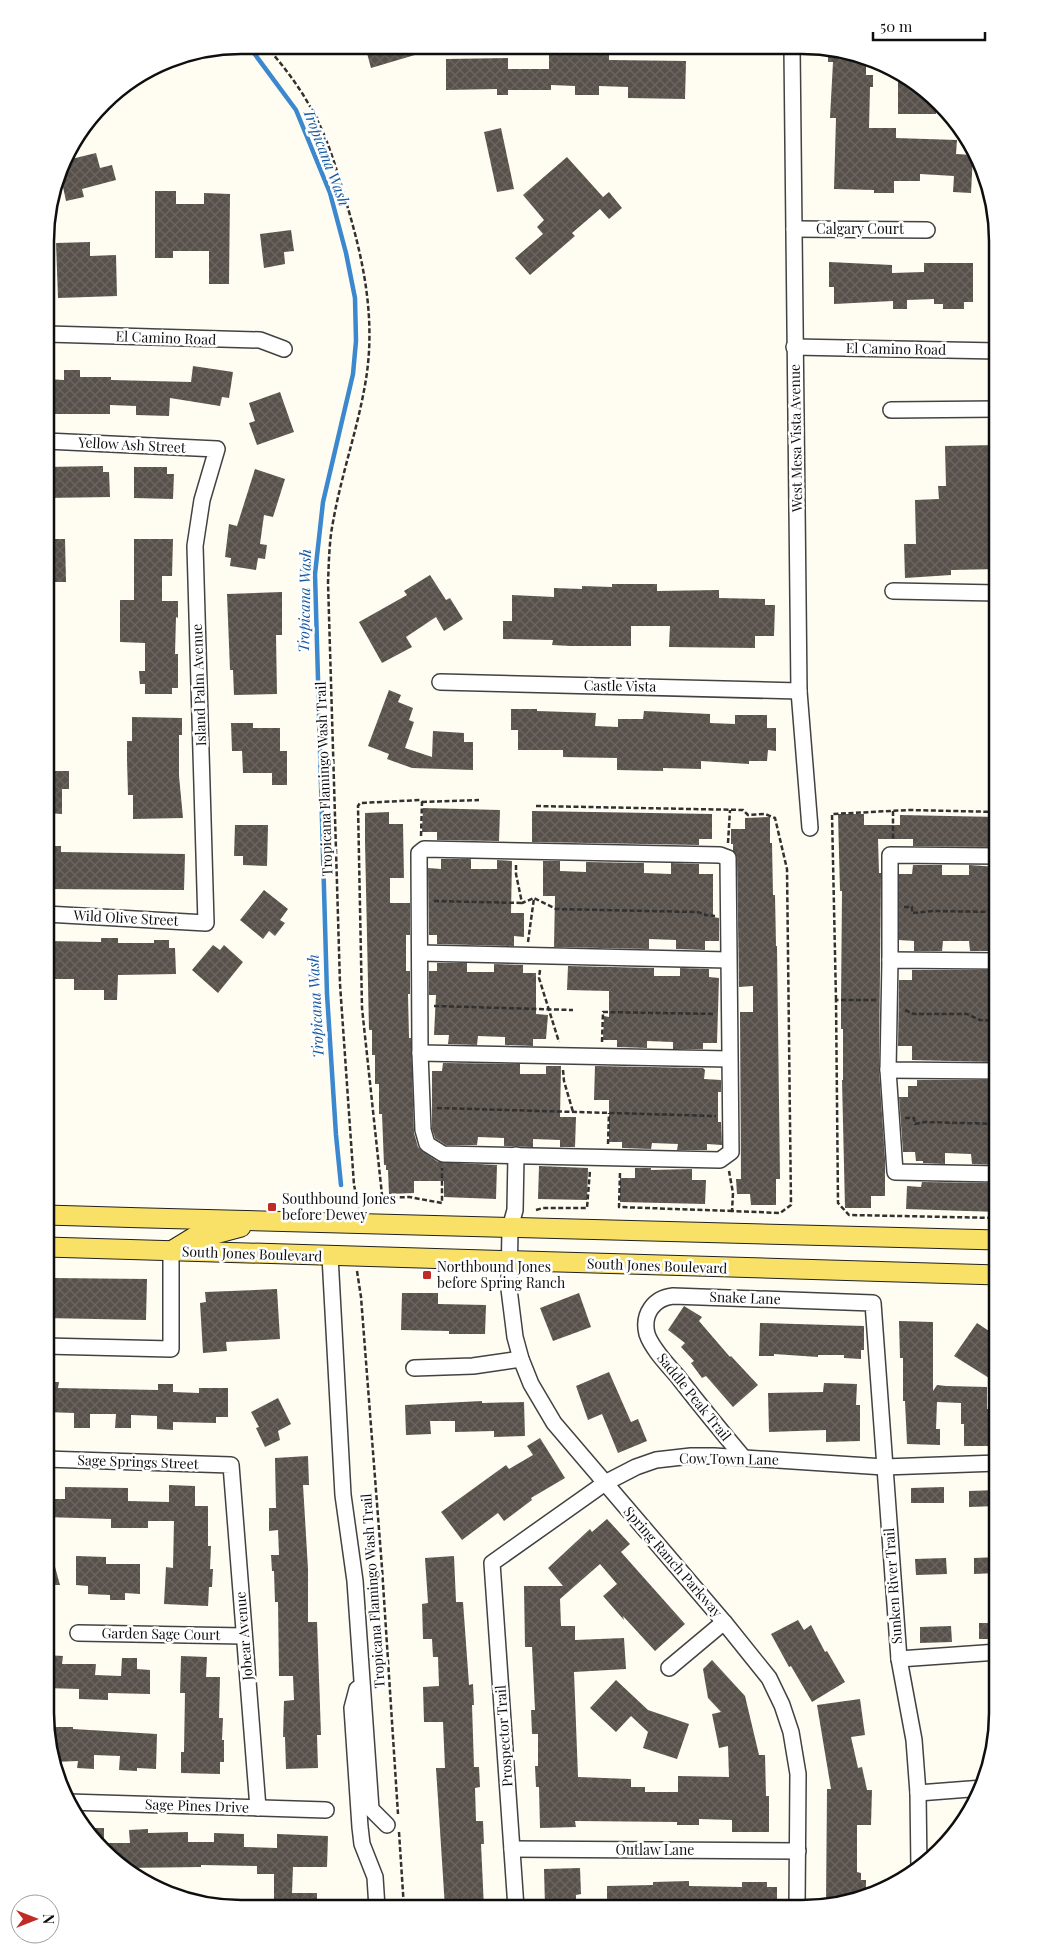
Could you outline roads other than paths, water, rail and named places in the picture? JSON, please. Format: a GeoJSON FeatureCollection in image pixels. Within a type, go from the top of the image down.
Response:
{"type":"FeatureCollection","features":[{"type":"Feature","properties":{"kind":"main road"},"geometry":{"type":"LineString","coordinates":[[54,1215],[989,1240]]}},
{"type":"Feature","properties":{"kind":"main road"},"geometry":{"type":"LineString","coordinates":[[171,1251],[194,1237],[211,1236],[259,1222]]}},
{"type":"Feature","properties":{"kind":"main road","name":"South Jones Boulevard"},"geometry":{"type":"LineString","coordinates":[[54,1247],[989,1276]]}},
{"type":"Feature","properties":{"kind":"street","name":"West Mesa Vista Avenue"},"geometry":{"type":"LineString","coordinates":[[792,54],[799,691],[810,828]]}},
{"type":"Feature","properties":{"kind":"street","name":"Calgary Court"},"geometry":{"type":"LineString","coordinates":[[794,229],[927,230]]}},
{"type":"Feature","properties":{"kind":"street","name":"El Camino Road"},"geometry":{"type":"LineString","coordinates":[[54,334],[260,340],[284,349]]}},
{"type":"Feature","properties":{"kind":"street","name":"El Camino Road"},"geometry":{"type":"LineString","coordinates":[[794,347],[989,351]]}},
{"type":"Feature","properties":{"kind":"street"},"geometry":{"type":"LineString","coordinates":[[891,410],[989,409]]}},
{"type":"Feature","properties":{"kind":"street","name":"Yellow Ash Street"},"geometry":{"type":"LineString","coordinates":[[54,441],[217,449]]}},
{"type":"Feature","properties":{"kind":"street","name":"Island Palm Avenue"},"geometry":{"type":"LineString","coordinates":[[206,923],[195,546],[202,500],[217,449]]}},
{"type":"Feature","properties":{"kind":"street"},"geometry":{"type":"LineString","coordinates":[[892,591],[989,593]]}},
{"type":"Feature","properties":{"kind":"street","name":"Castle Vista"},"geometry":{"type":"LineString","coordinates":[[440,682],[799,691]]}},
{"type":"Feature","properties":{"kind":"street"},"geometry":{"type":"LineString","coordinates":[[421,850],[720,855],[728,858],[728,1007],[731,1152],[720,1160],[443,1154],[427,1144],[423,1130],[420,1054],[420,953],[419,853],[421,850]]}},
{"type":"Feature","properties":{"kind":"street"},"geometry":{"type":"LineString","coordinates":[[989,856],[890,855],[888,1070],[894,1172],[989,1174]]}},
{"type":"Feature","properties":{"kind":"street","name":"Wild Olive Street"},"geometry":{"type":"LineString","coordinates":[[54,914],[206,923]]}},
{"type":"Feature","properties":{"kind":"street"},"geometry":{"type":"LineString","coordinates":[[420,953],[728,960]]}},
{"type":"Feature","properties":{"kind":"street"},"geometry":{"type":"LineString","coordinates":[[890,960],[989,961]]}},
{"type":"Feature","properties":{"kind":"street"},"geometry":{"type":"LineString","coordinates":[[420,1054],[729,1059]]}},
{"type":"Feature","properties":{"kind":"street"},"geometry":{"type":"LineString","coordinates":[[888,1070],[989,1071]]}},
{"type":"Feature","properties":{"kind":"street","name":"Spring Ranch Parkway"},"geometry":{"type":"LineString","coordinates":[[516,1155],[515,1210],[510,1228],[509,1262],[511,1305],[515,1337],[521,1359],[531,1384],[554,1423],[724,1622],[769,1678],[782,1705],[791,1732],[798,1774],[797,1900]]}},
{"type":"Feature","properties":{"kind":"street"},"geometry":{"type":"LineString","coordinates":[[54,1346],[170,1349],[171,1251]]}},
{"type":"Feature","properties":{"kind":"street"},"geometry":{"type":"LineString","coordinates":[[330,1256],[343,1495],[355,1581],[371,1809],[395,1824]]}},
{"type":"Feature","properties":{"kind":"street","name":"Snake Lane"},"geometry":{"type":"LineString","coordinates":[[648,1336],[645,1324],[646,1315],[656,1301],[665,1297],[873,1303]]}},
{"type":"Feature","properties":{"kind":"street","name":"Sunken River Trail"},"geometry":{"type":"LineString","coordinates":[[873,1303],[899,1659],[914,1740],[918,1793],[919,1860]]}},
{"type":"Feature","properties":{"kind":"street","name":"Saddle Peak Trail"},"geometry":{"type":"LineString","coordinates":[[648,1336],[660,1355],[743,1457]]}},
{"type":"Feature","properties":{"kind":"street"},"geometry":{"type":"LineString","coordinates":[[414,1368],[473,1366],[521,1359]]}},
{"type":"Feature","properties":{"kind":"street","name":"Cow Town Lane"},"geometry":{"type":"LineString","coordinates":[[492,1563],[605,1482],[656,1460],[691,1456],[743,1457],[884,1467],[989,1463]]}},
{"type":"Feature","properties":{"kind":"street","name":"Sage Springs Street"},"geometry":{"type":"LineString","coordinates":[[54,1459],[231,1465]]}},
{"type":"Feature","properties":{"kind":"street","name":"Jobear Avenue"},"geometry":{"type":"LineString","coordinates":[[231,1465],[258,1808]]}},
{"type":"Feature","properties":{"kind":"street","name":"Prospector Trail"},"geometry":{"type":"LineString","coordinates":[[492,1563],[515,1900]]}},
{"type":"Feature","properties":{"kind":"street"},"geometry":{"type":"LineString","coordinates":[[669,1668],[724,1622]]}},
{"type":"Feature","properties":{"kind":"street","name":"Garden Sage Court"},"geometry":{"type":"LineString","coordinates":[[78,1633],[244,1636]]}},
{"type":"Feature","properties":{"kind":"street"},"geometry":{"type":"LineString","coordinates":[[899,1659],[989,1653]]}},
{"type":"Feature","properties":{"kind":"street"},"geometry":{"type":"LineString","coordinates":[[361,1670],[352,1708],[362,1844],[375,1877],[376,1900]]}},
{"type":"Feature","properties":{"kind":"street"},"geometry":{"type":"LineString","coordinates":[[918,1793],[973,1789]]}},
{"type":"Feature","properties":{"kind":"street","name":"Sage Pines Drive"},"geometry":{"type":"LineString","coordinates":[[76,1802],[326,1810]]}},
{"type":"Feature","properties":{"kind":"street","name":"Outlaw Lane"},"geometry":{"type":"LineString","coordinates":[[512,1849],[798,1851]]}},
{"type":"Feature","properties":{"kind":"waterway","name":"Tropicana Wash"},"geometry":{"type":"LineString","coordinates":[[255,54],[296,110],[330,193],[346,253],[355,298],[356,341],[353,374],[323,502],[315,574],[327,994],[341,1185]]}},
{"type":"Feature","properties":{"kind":"place","name":"Southbound Jones before Dewey"},"geometry":{"type":"Point","coordinates":[272,1207]}},
{"type":"Feature","properties":{"kind":"place","name":"Northbound Jones before Spring Ranch"},"geometry":{"type":"Point","coordinates":[427,1275]}}]}
